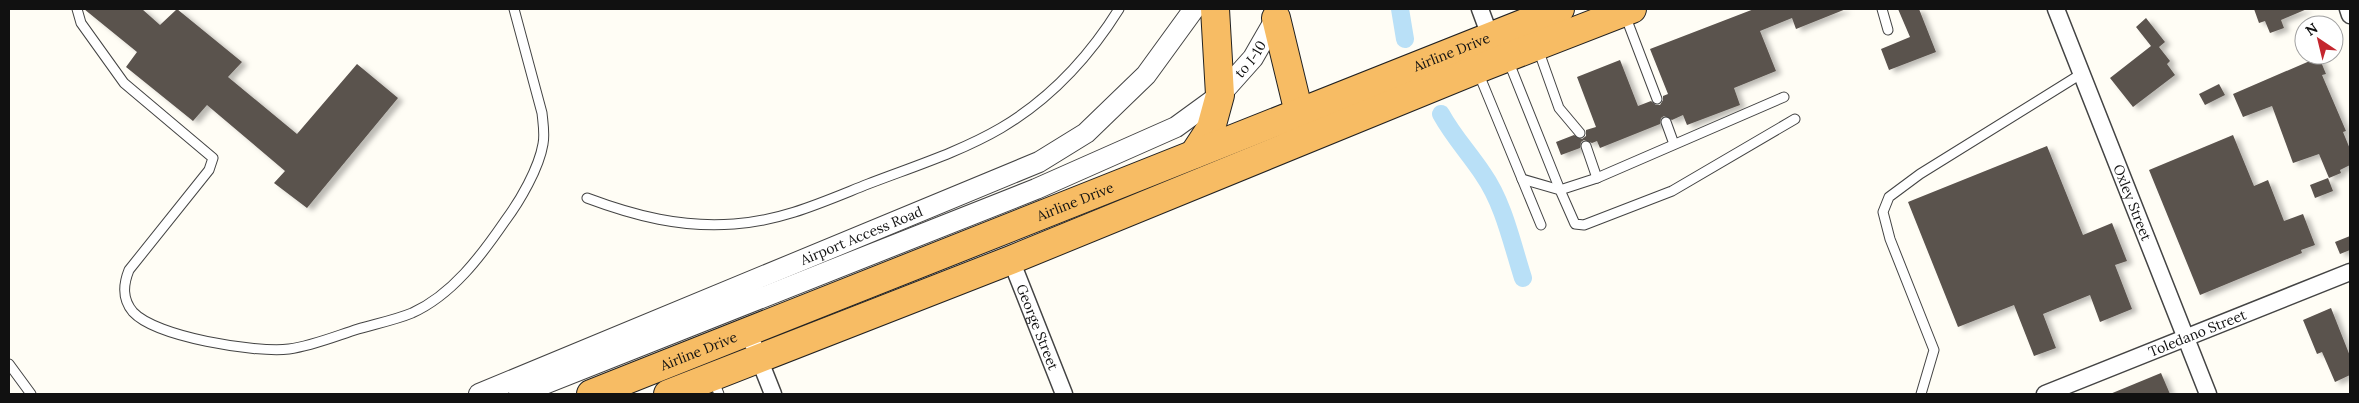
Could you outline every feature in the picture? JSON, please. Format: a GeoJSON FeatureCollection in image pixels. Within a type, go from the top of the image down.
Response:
{"type":"FeatureCollection","features":[{"type":"Feature","properties":{"kind":"highway"},"geometry":{"type":"LineString","coordinates":[[1194,154],[1211,128],[1220,95],[1216,9]]}},
{"type":"Feature","properties":{"kind":"highway","name":"Airline Drive"},"geometry":{"type":"LineString","coordinates":[[668,394],[716,386],[759,358],[1281,152],[1477,70],[1628,10]]}},
{"type":"Feature","properties":{"kind":"highway","name":"Airline Drive"},"geometry":{"type":"LineString","coordinates":[[591,394],[1299,113],[1547,11]]}},
{"type":"Feature","properties":{"kind":"highway"},"geometry":{"type":"LineString","coordinates":[[1276,18],[1299,113],[1281,152]]}},
{"type":"Feature","properties":{"kind":"highway"},"geometry":{"type":"LineString","coordinates":[[1288,66],[1305,79],[1322,88],[1362,87]]}},
{"type":"Feature","properties":{"kind":"street","name":"Airport Access Road"},"geometry":{"type":"LineString","coordinates":[[479,394],[1039,162],[1086,133],[1146,75],[1194,9]]}},
{"type":"Feature","properties":{"kind":"street"},"geometry":{"type":"LineString","coordinates":[[1480,9],[1490,36]]}},
{"type":"Feature","properties":{"kind":"street","name":"Oxley Street"},"geometry":{"type":"LineString","coordinates":[[2056,9],[2208,394]]}},
{"type":"Feature","properties":{"kind":"street"},"geometry":{"type":"LineString","coordinates":[[2348,9],[2350,15]]}},
{"type":"Feature","properties":{"kind":"street","name":"to I-10"},"geometry":{"type":"LineString","coordinates":[[1220,95],[1253,58],[1276,18]]}},
{"type":"Feature","properties":{"kind":"street","name":"Airport Access Road"},"geometry":{"type":"LineString","coordinates":[[519,394],[1036,189],[1176,127],[1220,95]]}},
{"type":"Feature","properties":{"kind":"street","name":"George Street"},"geometry":{"type":"LineString","coordinates":[[1011,260],[1064,394]]}},
{"type":"Feature","properties":{"kind":"street","name":"Toledano Street"},"geometry":{"type":"LineString","coordinates":[[2045,394],[2350,272]]}},
{"type":"Feature","properties":{"kind":"street"},"geometry":{"type":"LineString","coordinates":[[748,331],[773,394]]}},
{"type":"Feature","properties":{"kind":"lane"},"geometry":{"type":"LineString","coordinates":[[77,9],[81,23],[124,83],[213,158],[209,170],[129,270],[124,287],[127,303],[143,320],[158,327],[205,341],[252,348],[289,349],[412,312],[438,296],[462,276],[486,249],[508,217],[533,172],[543,144],[544,129],[542,113],[514,9]]}},
{"type":"Feature","properties":{"kind":"lane"},"geometry":{"type":"LineString","coordinates":[[587,198],[643,217],[673,223],[701,225],[762,222],[806,208],[957,149],[1000,129],[1033,107],[1073,71],[1099,41],[1120,9]]}},
{"type":"Feature","properties":{"kind":"lane"},"geometry":{"type":"LineString","coordinates":[[1882,9],[1888,30]]}},
{"type":"Feature","properties":{"kind":"lane"},"geometry":{"type":"LineString","coordinates":[[1628,10],[1657,99]]}},
{"type":"Feature","properties":{"kind":"lane"},"geometry":{"type":"LineString","coordinates":[[1537,46],[1559,108],[1580,132]]}},
{"type":"Feature","properties":{"kind":"lane"},"geometry":{"type":"LineString","coordinates":[[1507,58],[1570,217],[1575,224],[1584,225],[1672,191],[1795,119]]}},
{"type":"Feature","properties":{"kind":"lane"},"geometry":{"type":"LineString","coordinates":[[1477,70],[1541,225]]}},
{"type":"Feature","properties":{"kind":"lane"},"geometry":{"type":"LineString","coordinates":[[1921,394],[1934,350],[1890,239],[1883,212],[1888,197],[1920,174],[2081,74]]}},
{"type":"Feature","properties":{"kind":"lane"},"geometry":{"type":"LineString","coordinates":[[1522,179],[1560,190],[1597,178],[1784,98]]}},
{"type":"Feature","properties":{"kind":"lane"},"geometry":{"type":"LineString","coordinates":[[1666,122],[1674,144]]}},
{"type":"Feature","properties":{"kind":"lane"},"geometry":{"type":"LineString","coordinates":[[1586,146],[1597,178]]}},
{"type":"Feature","properties":{"kind":"lane"},"geometry":{"type":"LineString","coordinates":[[9,364],[31,394]]}},
{"type":"Feature","properties":{"kind":"building"},"geometry":{"type":"Polygon","coordinates":[[[84,9],[142,9],[160,25],[177,9],[242,62],[228,77],[297,134],[357,64],[398,98],[307,208],[274,183],[285,171],[207,105],[193,121],[126,67],[137,52],[84,9]]]}},
{"type":"Feature","properties":{"kind":"building"},"geometry":{"type":"Polygon","coordinates":[[[1754,9],[1846,9],[1796,29],[1792,18],[1760,31],[1776,71],[1734,88],[1740,105],[1687,125],[1683,115],[1672,120],[1664,116],[1661,118],[1660,124],[1600,148],[1597,141],[1592,143],[1584,140],[1581,142],[1580,148],[1561,155],[1556,142],[1574,135],[1582,139],[1586,136],[1586,130],[1596,127],[1577,77],[1620,60],[1638,106],[1651,101],[1656,105],[1660,105],[1663,96],[1668,94],[1650,49],[1754,9]]]}},
{"type":"Feature","properties":{"kind":"building"},"geometry":{"type":"Polygon","coordinates":[[[1898,9],[1919,9],[1936,52],[1889,70],[1881,49],[1910,37],[1898,9]]]}},
{"type":"Feature","properties":{"kind":"building"},"geometry":{"type":"Polygon","coordinates":[[[2254,9],[2307,9],[2281,20],[2284,28],[2270,33],[2265,21],[2259,23],[2254,9]]]}},
{"type":"Feature","properties":{"kind":"building"},"geometry":{"type":"Polygon","coordinates":[[[2146,18],[2165,42],[2159,47],[2170,61],[2167,64],[2175,75],[2133,107],[2110,78],[2151,46],[2136,27],[2146,18]]]}},
{"type":"Feature","properties":{"kind":"building"},"geometry":{"type":"Polygon","coordinates":[[[2300,65],[2322,65],[2326,74],[2322,75],[2346,131],[2343,132],[2350,149],[2350,165],[2340,170],[2341,173],[2329,178],[2319,154],[2293,163],[2272,106],[2243,117],[2233,94],[2300,65]]]}},
{"type":"Feature","properties":{"kind":"building"},"geometry":{"type":"Polygon","coordinates":[[[2219,84],[2225,95],[2205,105],[2199,94],[2219,84]]]}},
{"type":"Feature","properties":{"kind":"building"},"geometry":{"type":"Polygon","coordinates":[[[2233,135],[2254,186],[2268,180],[2284,221],[2303,214],[2315,245],[2301,250],[2302,253],[2200,295],[2149,170],[2233,135]]]}},
{"type":"Feature","properties":{"kind":"building"},"geometry":{"type":"Polygon","coordinates":[[[2047,146],[2083,235],[2112,223],[2127,261],[2115,265],[2132,309],[2100,322],[2090,295],[2043,314],[2056,348],[2034,356],[2014,305],[1958,327],[1908,202],[2047,146]]]}},
{"type":"Feature","properties":{"kind":"building"},"geometry":{"type":"Polygon","coordinates":[[[2328,178],[2333,191],[2315,198],[2310,185],[2328,178]]]}},
{"type":"Feature","properties":{"kind":"building"},"geometry":{"type":"Polygon","coordinates":[[[2350,236],[2350,250],[2340,254],[2335,242],[2350,236]]]}},
{"type":"Feature","properties":{"kind":"building"},"geometry":{"type":"Polygon","coordinates":[[[2331,308],[2350,356],[2350,375],[2335,382],[2322,352],[2317,354],[2303,320],[2331,308]]]}},
{"type":"Feature","properties":{"kind":"building"},"geometry":{"type":"Polygon","coordinates":[[[2161,373],[2170,394],[2110,394],[2161,373]]]}},
{"type":"Feature","properties":{"kind":"waterway"},"geometry":{"type":"LineString","coordinates":[[1400,9],[1405,39]]}},
{"type":"Feature","properties":{"kind":"waterway"},"geometry":{"type":"LineString","coordinates":[[1441,114],[1483,174],[1497,198],[1523,278]]}}]}
